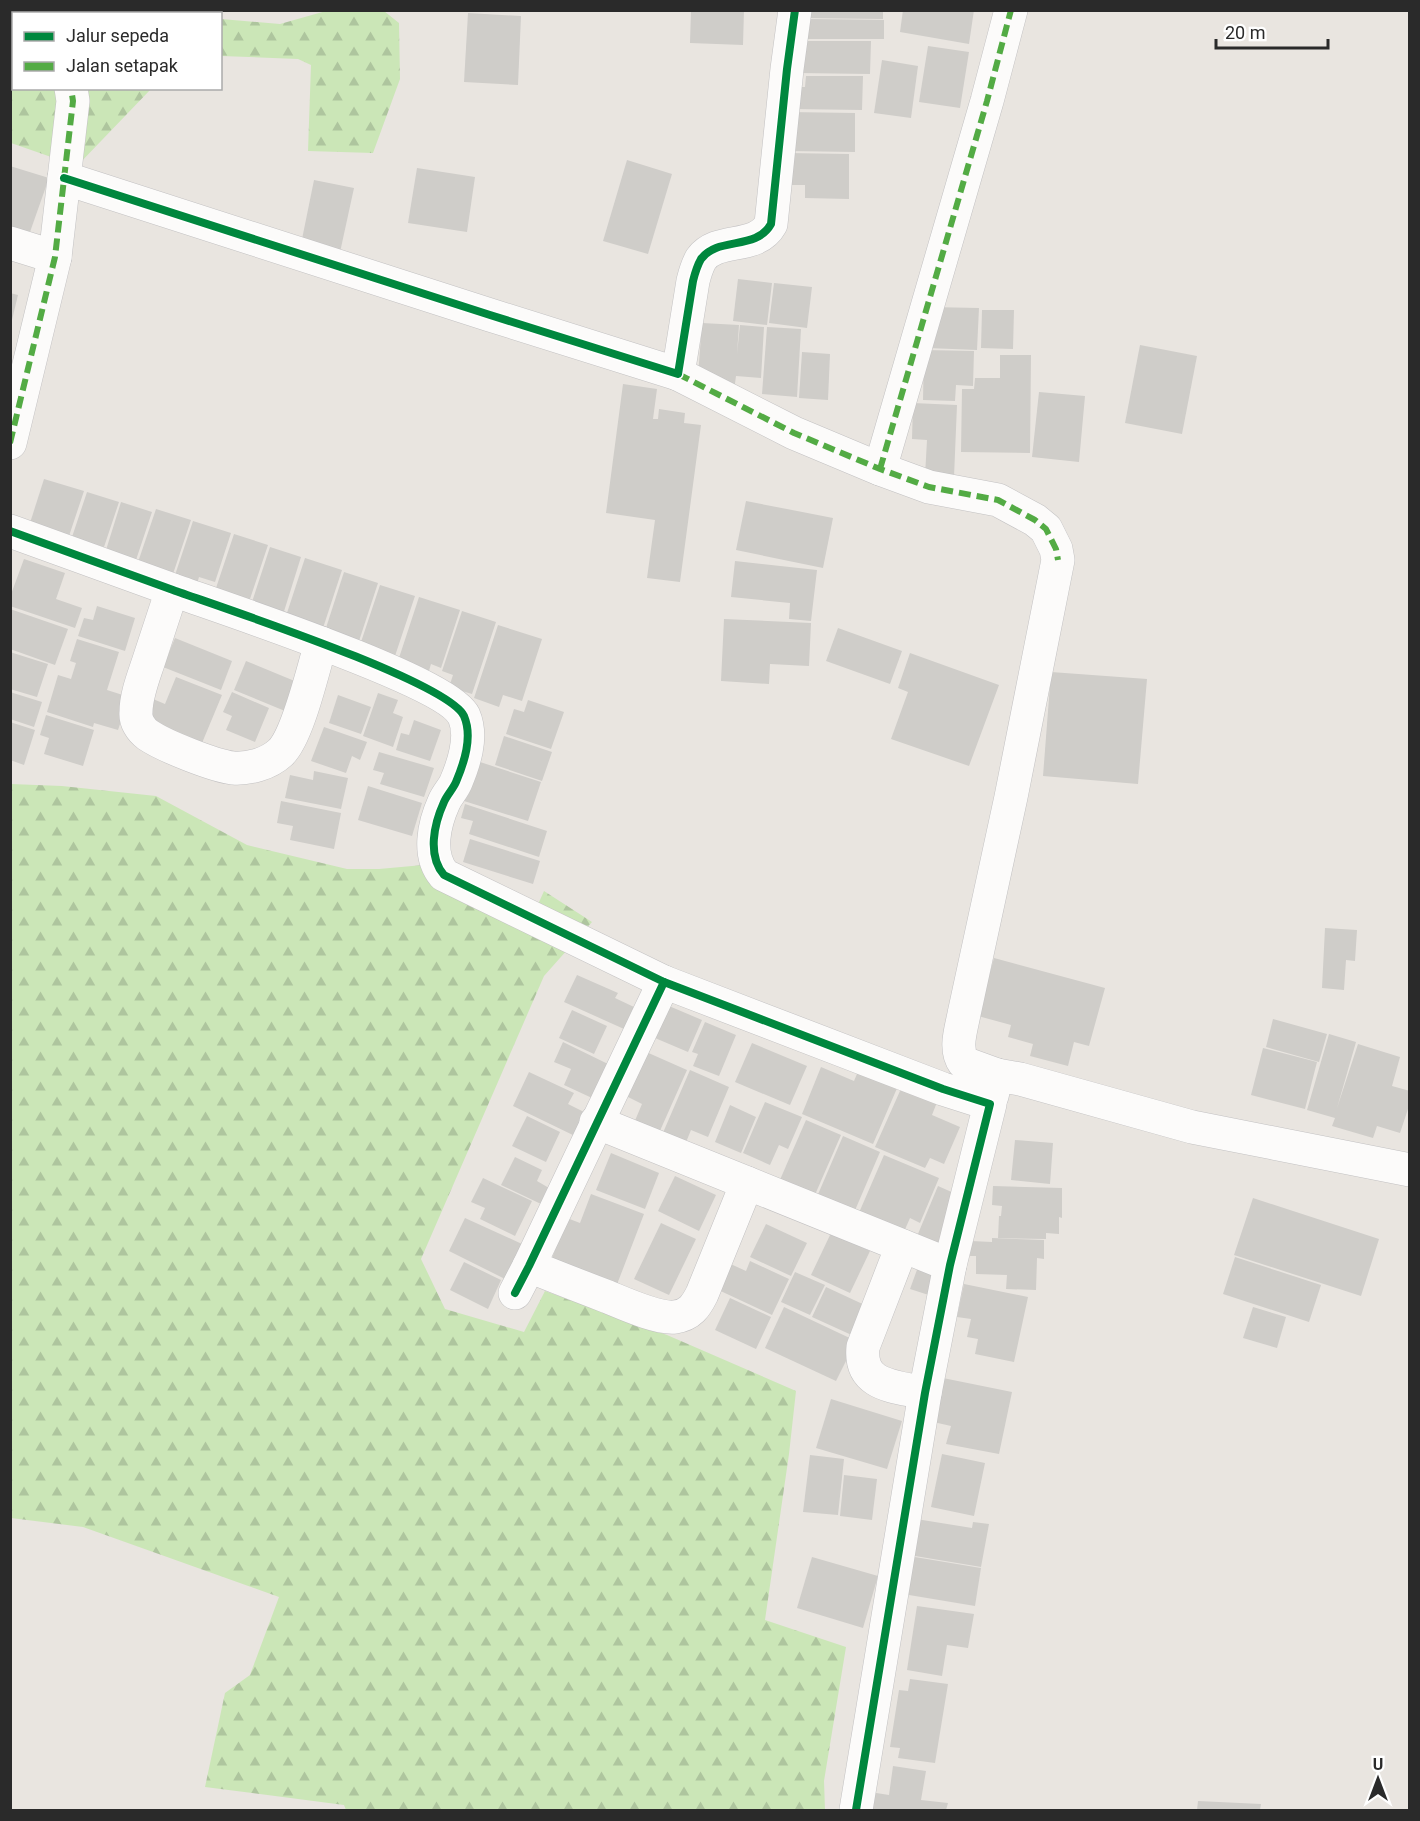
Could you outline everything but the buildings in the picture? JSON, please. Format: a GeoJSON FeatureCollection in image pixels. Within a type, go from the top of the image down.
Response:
{"type":"FeatureCollection","features":[{"type":"Feature","properties":{"kind":"street"},"geometry":{"type":"LineString","coordinates":[[678,374],[697,267],[707,252],[752,240],[761,236],[771,224],[795,10]]}},
{"type":"Feature","properties":{"kind":"street"},"geometry":{"type":"LineString","coordinates":[[880,469],[987,101],[1011,10]]}},
{"type":"Feature","properties":{"kind":"street"},"geometry":{"type":"LineString","coordinates":[[10,444],[55,257],[73,101],[71,90]]}},
{"type":"Feature","properties":{"kind":"street"},"geometry":{"type":"LineString","coordinates":[[64,178],[678,374],[794,433],[929,487],[998,500],[1035,520],[1046,529],[1056,549],[1058,560],[959,1046],[960,1056],[964,1063],[994,1090]]}},
{"type":"Feature","properties":{"kind":"street"},"geometry":{"type":"LineString","coordinates":[[10,243],[55,257]]}},
{"type":"Feature","properties":{"kind":"street"},"geometry":{"type":"LineString","coordinates":[[10,531],[321,643],[418,684],[455,705],[464,716],[468,732],[467,751],[455,783],[444,801],[438,821],[433,847],[437,867],[444,875],[664,982],[943,1089],[994,1090],[1020,1079],[1192,1127],[1410,1170]]}},
{"type":"Feature","properties":{"kind":"street"},"geometry":{"type":"LineString","coordinates":[[172,590],[135,712],[140,727],[147,735],[208,761],[233,768],[252,767],[280,753],[289,742],[296,724],[321,643]]}},
{"type":"Feature","properties":{"kind":"street"},"geometry":{"type":"LineString","coordinates":[[664,982],[522,1280],[669,1317],[684,1315],[697,1305],[747,1183]]}},
{"type":"Feature","properties":{"kind":"street"},"geometry":{"type":"LineString","coordinates":[[856,1810],[925,1393],[950,1265],[994,1090]]}},
{"type":"Feature","properties":{"kind":"street"},"geometry":{"type":"LineString","coordinates":[[597,1122],[950,1265]]}},
{"type":"Feature","properties":{"kind":"street"},"geometry":{"type":"LineString","coordinates":[[902,1246],[863,1347],[862,1360],[864,1368],[880,1383],[925,1393]]}},
{"type":"Feature","properties":{"kind":"green space"},"geometry":{"type":"Polygon","coordinates":[[[11,11],[185,12],[12,12],[12,90],[150,90],[77,166],[11,143],[11,11]]]}},
{"type":"Feature","properties":{"kind":"green space"},"geometry":{"type":"Polygon","coordinates":[[[326,11],[384,11],[399,23],[400,79],[373,153],[308,151],[311,65],[298,59],[222,56],[222,19],[280,24],[326,11]]]}},
{"type":"Feature","properties":{"kind":"green space"},"geometry":{"type":"Polygon","coordinates":[[[11,784],[62,786],[156,796],[247,845],[347,869],[423,865],[528,927],[544,891],[592,922],[544,976],[421,1259],[445,1309],[524,1332],[545,1291],[667,1335],[796,1391],[765,1620],[846,1647],[824,1781],[825,1810],[346,1810],[344,1805],[205,1787],[225,1693],[250,1675],[279,1597],[83,1527],[11,1518],[11,784]]]}},
{"type":"Feature","properties":{"kind":"marked path"},"geometry":{"type":"LineString","coordinates":[[880,469],[987,101],[1011,10]]}},
{"type":"Feature","properties":{"kind":"marked path"},"geometry":{"type":"LineString","coordinates":[[10,443],[55,257],[73,101],[71,90]]}},
{"type":"Feature","properties":{"kind":"marked path"},"geometry":{"type":"LineString","coordinates":[[678,374],[794,433],[880,469],[929,487],[998,500],[1035,520],[1046,529],[1056,549],[1058,560]]}},
{"type":"Feature","properties":{"kind":"cycle path"},"geometry":{"type":"LineString","coordinates":[[64,178],[678,374],[693,281],[701,259],[708,252],[717,248],[756,238],[771,224],[795,10]]}},
{"type":"Feature","properties":{"kind":"cycle path"},"geometry":{"type":"LineString","coordinates":[[10,531],[330,646],[377,665],[449,701],[464,716],[468,741],[459,775],[444,802],[435,829],[435,858],[444,875],[664,982],[515,1293]]}},
{"type":"Feature","properties":{"kind":"cycle path"},"geometry":{"type":"LineString","coordinates":[[664,982],[943,1089],[990,1104],[950,1265],[925,1393],[856,1810]]}}]}
